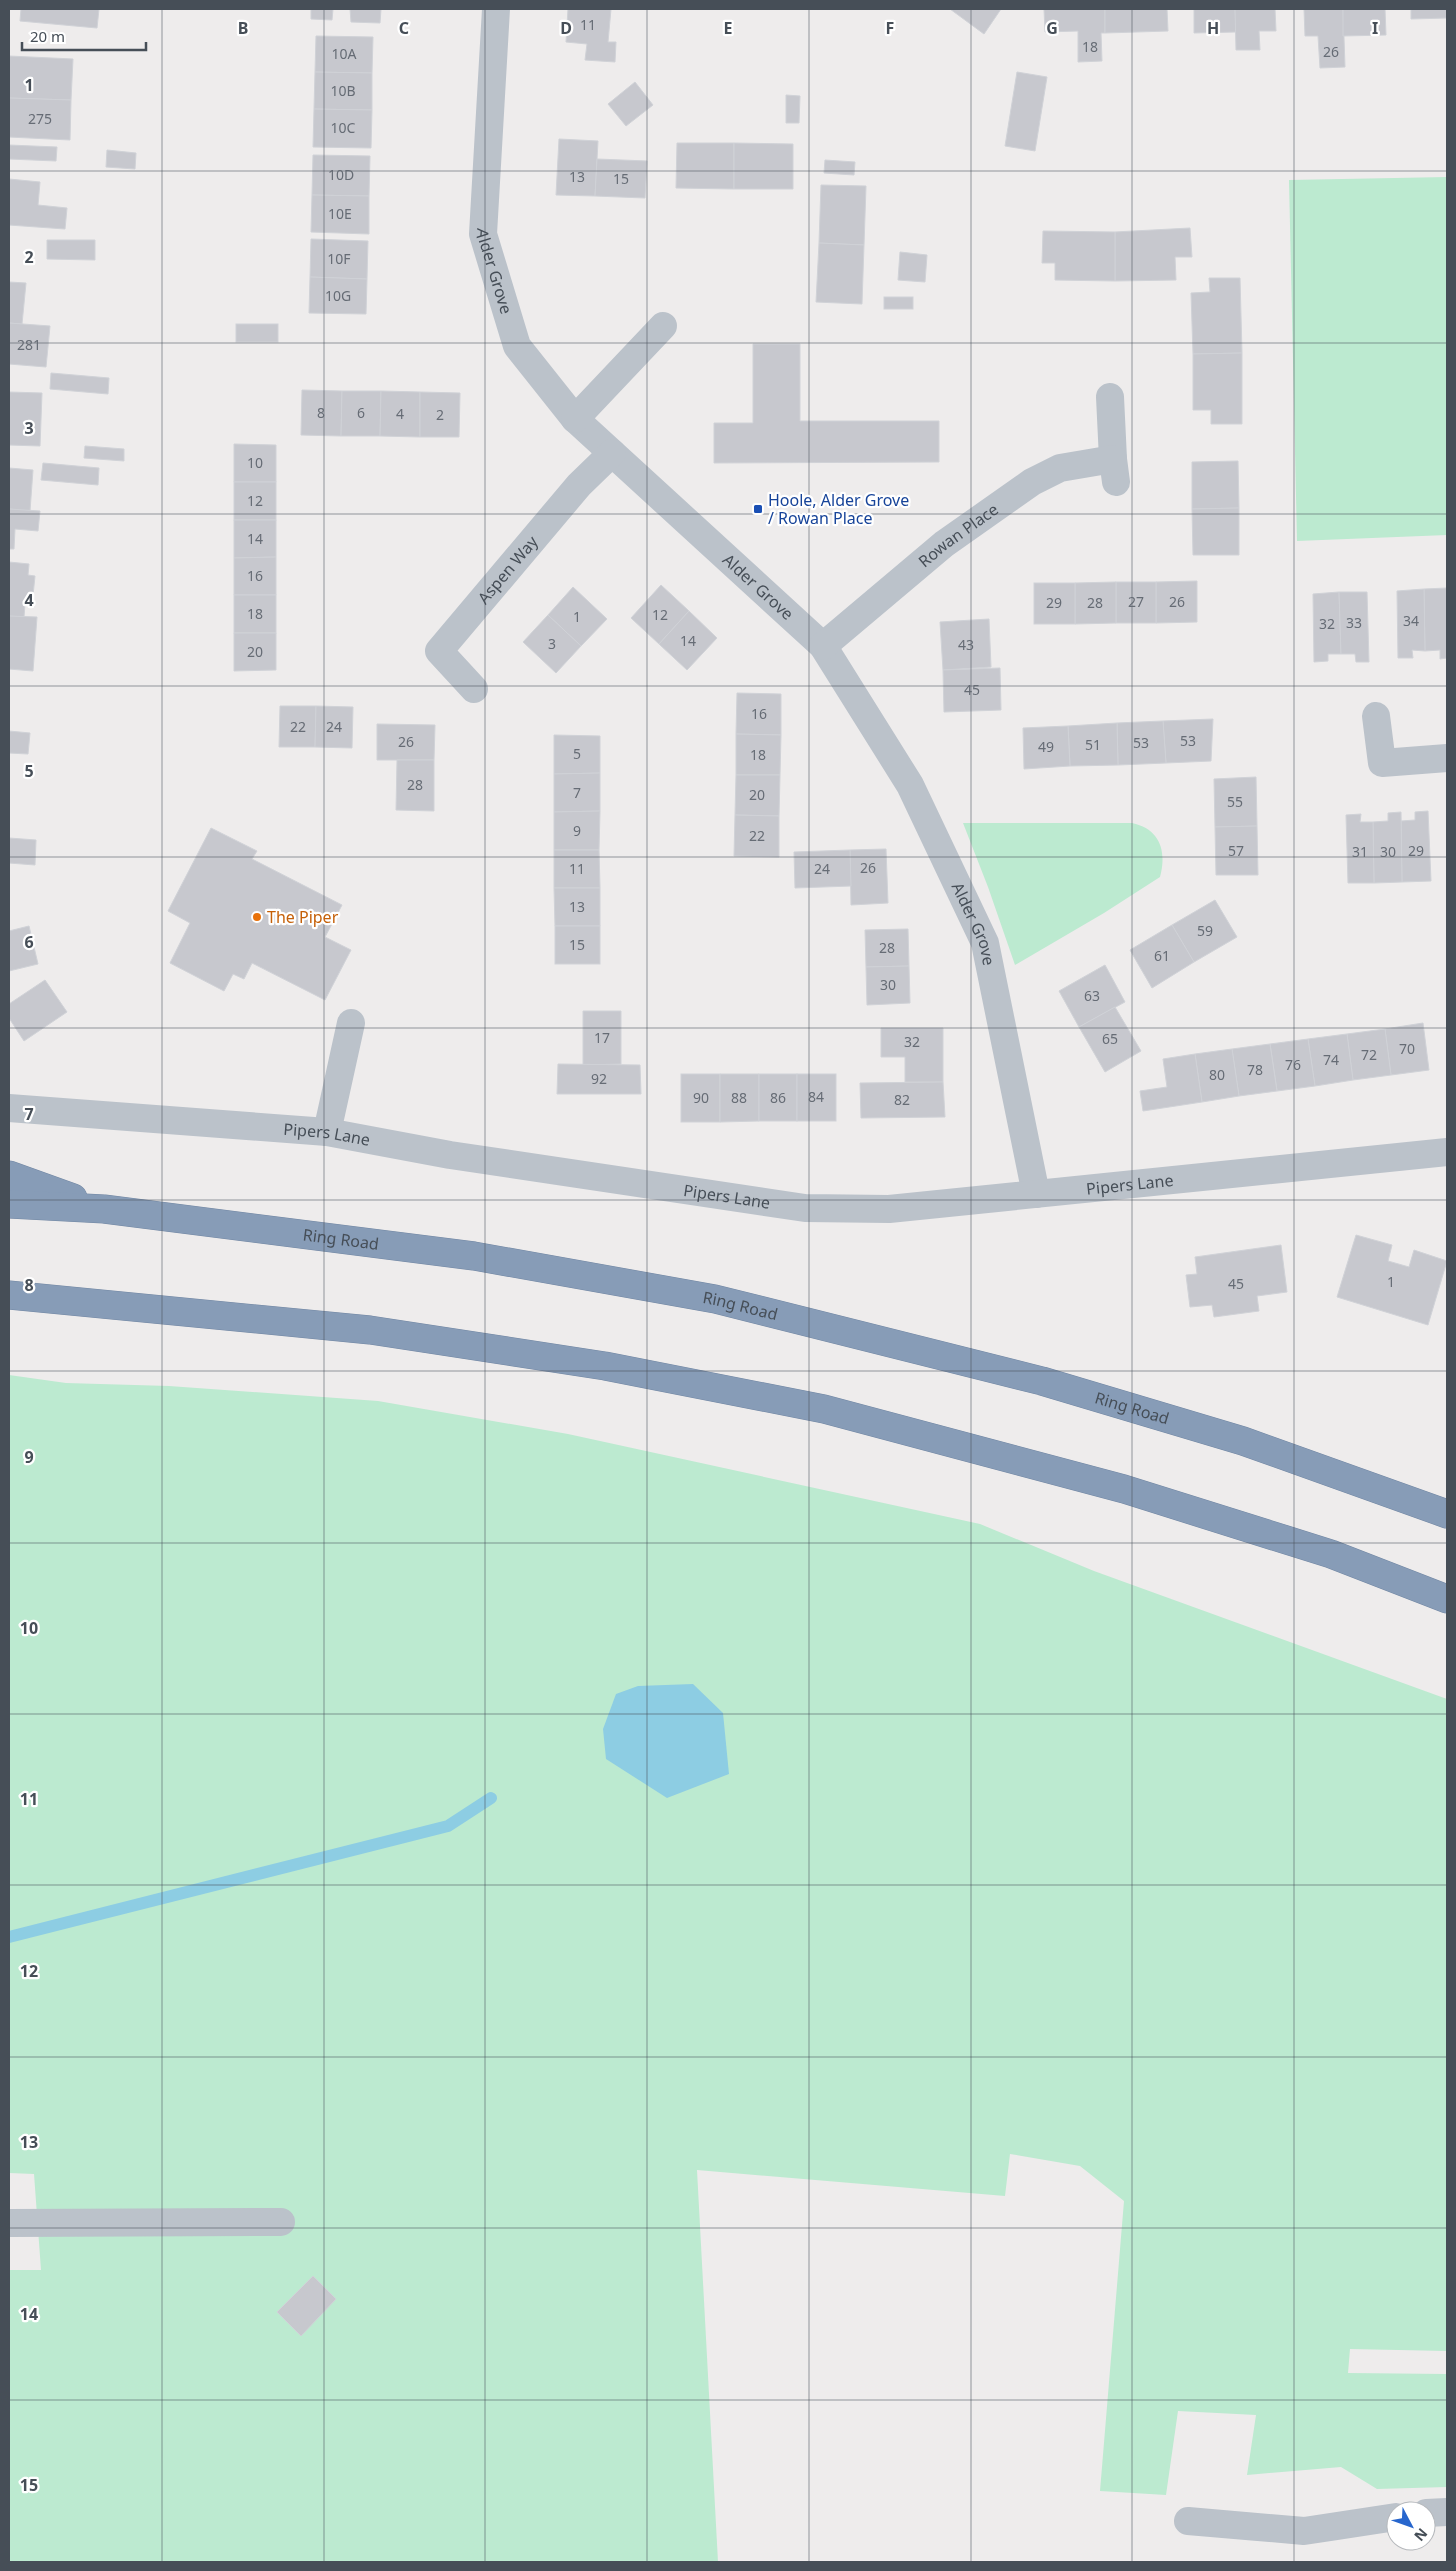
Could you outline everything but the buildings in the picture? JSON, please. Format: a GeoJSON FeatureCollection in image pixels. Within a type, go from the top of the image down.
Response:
{"type":"FeatureCollection","features":[{"type":"Feature","properties":{"kind":"highway"},"geometry":{"type":"LineString","coordinates":[[9,1175],[104,1209]]}},
{"type":"Feature","properties":{"kind":"highway","name":"Ring Road"},"geometry":{"type":"LineString","coordinates":[[9,1204],[104,1209],[474,1256],[715,1299],[1042,1381],[1243,1441],[1447,1514]]}},
{"type":"Feature","properties":{"kind":"highway"},"geometry":{"type":"LineString","coordinates":[[9,1295],[370,1330],[605,1366],[824,1410],[1124,1488],[1331,1554],[1447,1599]]}},
{"type":"Feature","properties":{"kind":"street","name":"Alder Grove"},"geometry":{"type":"LineString","coordinates":[[496,9],[483,234],[517,346],[575,419],[823,646],[910,785],[985,943],[1036,1194]]}},
{"type":"Feature","properties":{"kind":"street"},"geometry":{"type":"LineString","coordinates":[[575,419],[663,326]]}},
{"type":"Feature","properties":{"kind":"street","name":"Rowan Place"},"geometry":{"type":"LineString","coordinates":[[823,646],[944,544],[1032,482],[1060,468],[1115,471],[1110,397]]}},
{"type":"Feature","properties":{"kind":"street","name":"Aspen Way"},"geometry":{"type":"LineString","coordinates":[[474,689],[439,651],[579,486],[612,453]]}},
{"type":"Feature","properties":{"kind":"street"},"geometry":{"type":"LineString","coordinates":[[1376,716],[1382,763],[1447,758]]}},
{"type":"Feature","properties":{"kind":"street"},"geometry":{"type":"LineString","coordinates":[[327,1132],[351,1023]]}},
{"type":"Feature","properties":{"kind":"street","name":"Pipers Lane"},"geometry":{"type":"LineString","coordinates":[[9,1108],[327,1132],[450,1155],[805,1208],[888,1209],[1447,1152]]}},
{"type":"Feature","properties":{"kind":"street"},"geometry":{"type":"LineString","coordinates":[[9,2223],[281,2222]]}},
{"type":"Feature","properties":{"kind":"street"},"geometry":{"type":"LineString","coordinates":[[1188,2521],[1304,2531],[1386,2519]]}},
{"type":"Feature","properties":{"kind":"green space"},"geometry":{"type":"Polygon","coordinates":[[[1447,177],[1447,535],[1297,541],[1289,180],[1447,177]]]}},
{"type":"Feature","properties":{"kind":"green space"},"geometry":{"type":"Polygon","coordinates":[[[963,823],[1132,823],[1149,830],[1159,842],[1163,858],[1160,877],[1104,913],[1015,965],[963,823]]]}},
{"type":"Feature","properties":{"kind":"green space"},"geometry":{"type":"Polygon","coordinates":[[[9,1375],[66,1383],[169,1386],[378,1401],[568,1434],[980,1524],[1094,1571],[1447,1699],[1447,2351],[1350,2349],[1348,2373],[1447,2374],[1447,2487],[1377,2489],[1341,2467],[1247,2475],[1256,2415],[1178,2411],[1166,2495],[1100,2491],[1124,2201],[1080,2166],[1010,2154],[1005,2196],[697,2170],[718,2562],[9,2562],[9,2270],[41,2270],[34,2174],[9,2173],[9,1375]]]}},
{"type":"Feature","properties":{"kind":"water"},"geometry":{"type":"Polygon","coordinates":[[[693,1684],[723,1713],[729,1774],[667,1798],[606,1759],[603,1729],[616,1694],[638,1686],[693,1684]]]}},
{"type":"Feature","properties":{"kind":"waterway"},"geometry":{"type":"LineString","coordinates":[[9,1937],[448,1826],[491,1798]]}},
{"type":"Feature","properties":{"kind":"place","name":"Hoole, Alder Grove / Rowan Place"},"geometry":{"type":"Point","coordinates":[758,509]}},
{"type":"Feature","properties":{"kind":"place","name":"The Piper"},"geometry":{"type":"Point","coordinates":[257,917]}}]}
